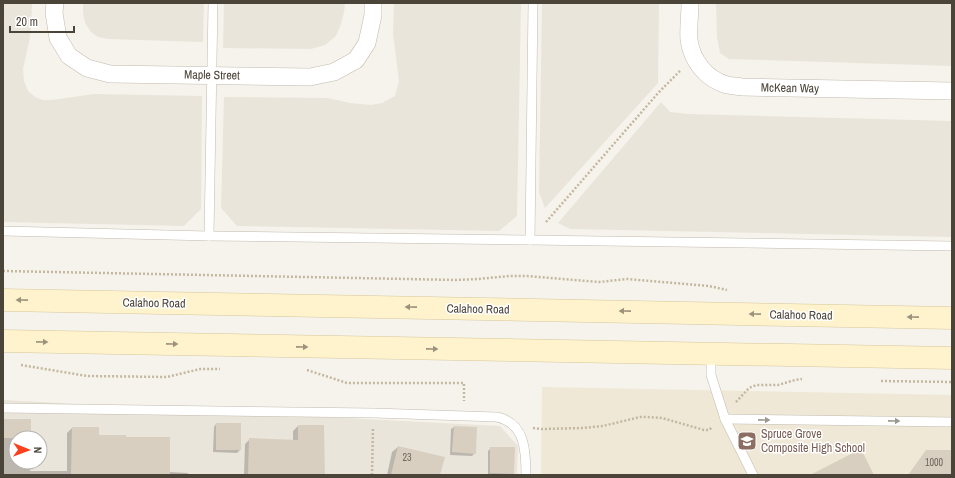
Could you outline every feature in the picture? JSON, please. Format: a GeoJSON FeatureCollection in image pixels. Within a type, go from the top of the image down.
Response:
{"type":"FeatureCollection","features":[{"type":"Feature","properties":{"kind":"main road","name":"Calahoo Road"},"geometry":{"type":"LineString","coordinates":[[3,300],[952,318]]}},
{"type":"Feature","properties":{"kind":"main road"},"geometry":{"type":"LineString","coordinates":[[3,341],[952,358]]}},
{"type":"Feature","properties":{"kind":"street","name":"Maple Street"},"geometry":{"type":"LineString","coordinates":[[55,3],[54,13],[58,38],[69,56],[87,68],[110,74],[310,77],[334,72],[356,60],[367,42],[373,15],[373,3]]}},
{"type":"Feature","properties":{"kind":"street","name":"McKean Way"},"geometry":{"type":"LineString","coordinates":[[690,3],[689,40],[694,57],[702,70],[714,80],[728,85],[750,87],[952,91]]}},
{"type":"Feature","properties":{"kind":"lane"},"geometry":{"type":"LineString","coordinates":[[209,236],[213,3]]}},
{"type":"Feature","properties":{"kind":"lane"},"geometry":{"type":"LineString","coordinates":[[530,240],[533,3]]}},
{"type":"Feature","properties":{"kind":"lane"},"geometry":{"type":"LineString","coordinates":[[3,231],[209,236],[952,246]]}},
{"type":"Feature","properties":{"kind":"lane"},"geometry":{"type":"LineString","coordinates":[[711,354],[711,375],[724,417],[753,475]]}},
{"type":"Feature","properties":{"kind":"lane"},"geometry":{"type":"LineString","coordinates":[[3,408],[374,413],[496,417],[505,419],[518,431],[522,439],[525,452],[526,475]]}},
{"type":"Feature","properties":{"kind":"lane"},"geometry":{"type":"LineString","coordinates":[[724,417],[952,422]]}},
{"type":"Feature","properties":{"kind":"path"},"geometry":{"type":"LineString","coordinates":[[530,240],[659,92],[694,57]]}},
{"type":"Feature","properties":{"kind":"path"},"geometry":{"type":"LineString","coordinates":[[3,271],[456,280],[527,276],[599,282],[627,279],[709,286],[730,291]]}},
{"type":"Feature","properties":{"kind":"path"},"geometry":{"type":"LineString","coordinates":[[19,364],[87,376],[167,377],[200,369],[223,369]]}},
{"type":"Feature","properties":{"kind":"path"},"geometry":{"type":"LineString","coordinates":[[302,368],[347,383],[464,383],[464,407]]}},
{"type":"Feature","properties":{"kind":"path"},"geometry":{"type":"LineString","coordinates":[[530,426],[542,429],[583,428],[603,426],[640,417],[646,417],[662,418],[704,430],[709,430],[724,417],[749,388],[756,385],[778,385],[794,380],[809,379]]}},
{"type":"Feature","properties":{"kind":"path"},"geometry":{"type":"LineString","coordinates":[[880,380],[952,382]]}},
{"type":"Feature","properties":{"kind":"path"},"geometry":{"type":"LineString","coordinates":[[372,475],[374,413]]}},
{"type":"Feature","properties":{"kind":"shaded area"},"geometry":{"type":"Polygon","coordinates":[[[3,3],[32,3],[31,28],[23,69],[24,81],[28,91],[35,97],[43,100],[52,100],[94,94],[202,96],[201,209],[184,226],[3,222],[3,3]]]}},
{"type":"Feature","properties":{"kind":"shaded area"},"geometry":{"type":"Polygon","coordinates":[[[83,3],[204,3],[203,42],[109,39],[98,37],[91,32],[85,23],[83,3]]]}},
{"type":"Feature","properties":{"kind":"shaded area"},"geometry":{"type":"Polygon","coordinates":[[[224,3],[345,3],[341,24],[336,36],[325,45],[311,49],[223,48],[224,3]]]}},
{"type":"Feature","properties":{"kind":"shaded area"},"geometry":{"type":"Polygon","coordinates":[[[394,3],[521,3],[517,216],[499,231],[237,226],[221,208],[224,97],[328,98],[350,103],[371,105],[382,103],[395,96],[399,81],[393,34],[394,3]]]}},
{"type":"Feature","properties":{"kind":"shaded area"},"geometry":{"type":"Polygon","coordinates":[[[542,3],[659,3],[658,83],[545,208],[539,192],[542,3]]]}},
{"type":"Feature","properties":{"kind":"shaded area"},"geometry":{"type":"Polygon","coordinates":[[[716,3],[952,3],[952,66],[729,59],[720,53],[717,37],[716,3]]]}},
{"type":"Feature","properties":{"kind":"shaded area"},"geometry":{"type":"Polygon","coordinates":[[[661,102],[670,112],[688,114],[952,121],[952,237],[570,229],[558,223],[661,102]]]}},
{"type":"Feature","properties":{"kind":"shaded area","name":"Spruce Grove Composite High School"},"geometry":{"type":"Polygon","coordinates":[[[542,387],[952,395],[952,475],[541,475],[542,387]]]}},
{"type":"Feature","properties":{"kind":"shaded area"},"geometry":{"type":"Polygon","coordinates":[[[3,400],[500,426],[518,446],[517,475],[3,475],[3,400]]]}},
{"type":"Feature","properties":{"kind":"building"},"geometry":{"type":"Polygon","coordinates":[[[3,419],[31,419],[31,430],[8,430],[8,438],[3,438],[3,419]]]}},
{"type":"Feature","properties":{"kind":"building"},"geometry":{"type":"Polygon","coordinates":[[[216,423],[241,423],[241,450],[216,450],[216,423]]]}},
{"type":"Feature","properties":{"kind":"building"},"geometry":{"type":"Polygon","coordinates":[[[298,425],[324,425],[325,475],[248,475],[249,438],[298,440],[298,425]]]}},
{"type":"Feature","properties":{"kind":"building"},"geometry":{"type":"Polygon","coordinates":[[[454,426],[477,427],[476,454],[452,452],[454,426]]]}},
{"type":"Feature","properties":{"kind":"building"},"geometry":{"type":"Polygon","coordinates":[[[72,427],[99,427],[99,435],[126,435],[126,437],[170,437],[170,475],[71,475],[72,427]]]}},
{"type":"Feature","properties":{"kind":"building"},"geometry":{"type":"Polygon","coordinates":[[[398,446],[445,457],[440,475],[391,475],[398,446]]]}},
{"type":"Feature","properties":{"kind":"building"},"geometry":{"type":"Polygon","coordinates":[[[490,447],[515,447],[514,474],[490,473],[490,447]]]}},
{"type":"Feature","properties":{"kind":"building"},"geometry":{"type":"Polygon","coordinates":[[[861,449],[874,475],[810,475],[849,455],[861,449]]]}},
{"type":"Feature","properties":{"kind":"building"},"geometry":{"type":"Polygon","coordinates":[[[926,450],[952,450],[952,475],[908,475],[926,450]]]}},
{"type":"Feature","properties":{"kind":"place","name":"Spruce Grove Composite High School"},"geometry":{"type":"Point","coordinates":[747,441]}}]}
